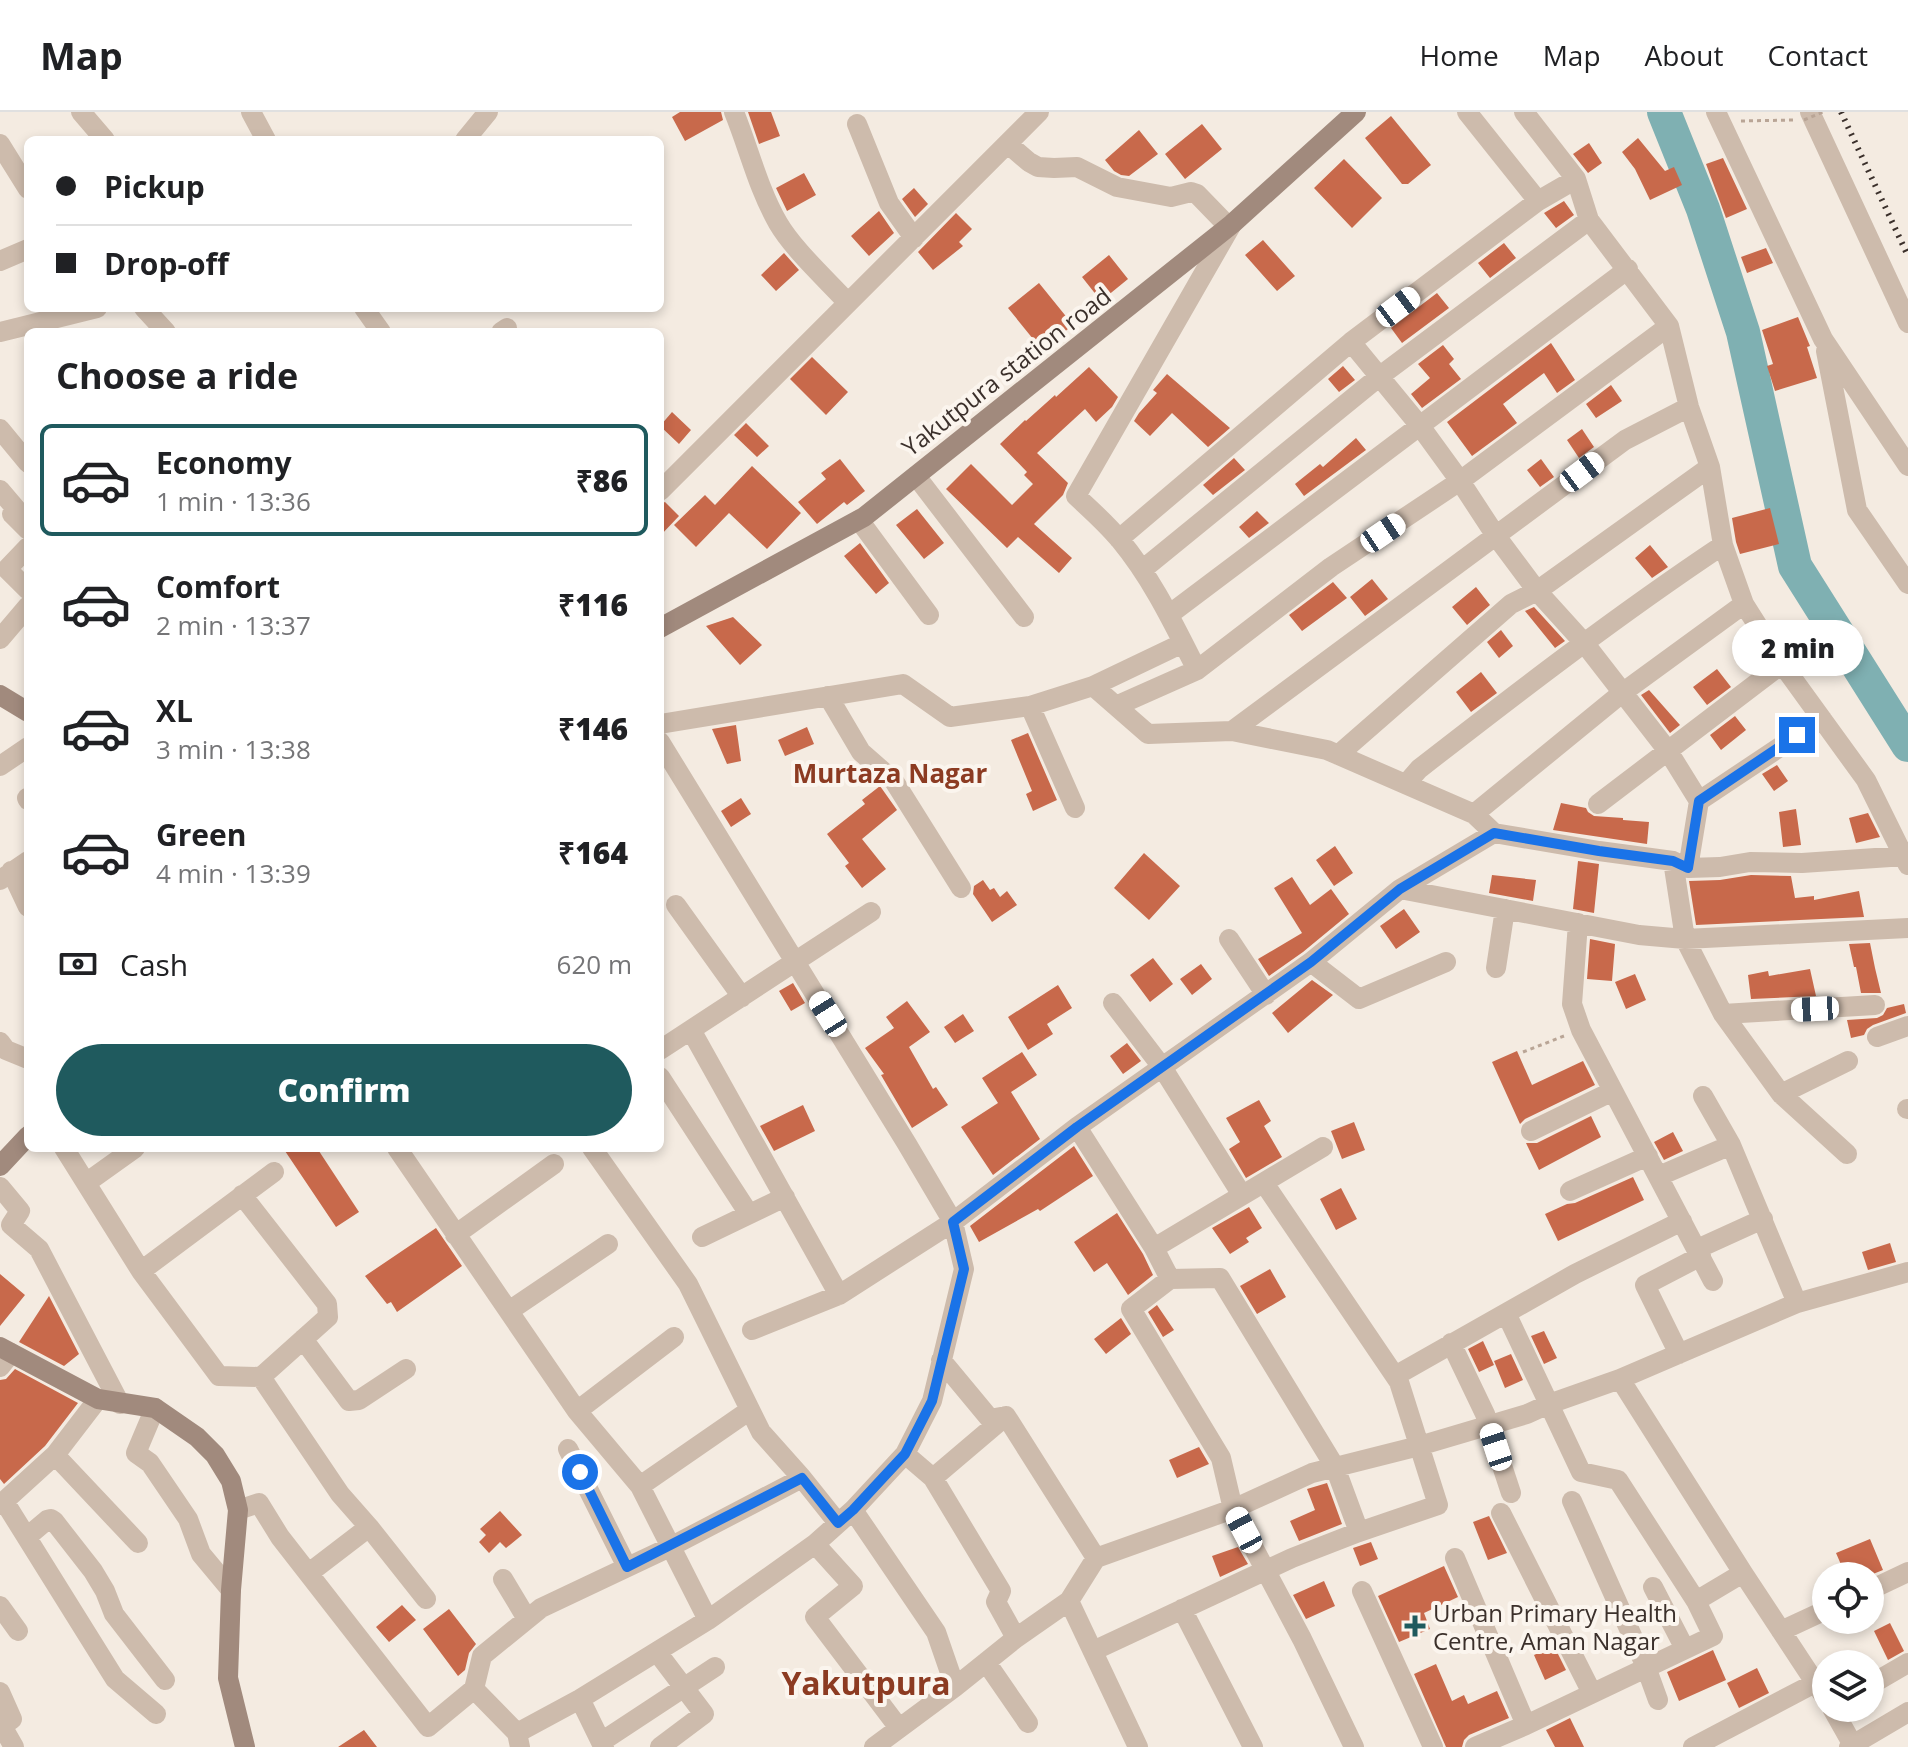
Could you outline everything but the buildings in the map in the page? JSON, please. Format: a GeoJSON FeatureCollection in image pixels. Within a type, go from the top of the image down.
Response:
{"type":"FeatureCollection","features":[{"type":"Feature","properties":{"kind":"street"},"geometry":{"type":"LineString","coordinates":[[81,112],[102,136]]}},
{"type":"Feature","properties":{"kind":"street"},"geometry":{"type":"LineString","coordinates":[[251,112],[264,136]]}},
{"type":"Feature","properties":{"kind":"street"},"geometry":{"type":"LineString","coordinates":[[468,136],[488,112]]}},
{"type":"Feature","properties":{"kind":"street"},"geometry":{"type":"LineString","coordinates":[[734,112],[758,180],[779,225],[848,303]]}},
{"type":"Feature","properties":{"kind":"street"},"geometry":{"type":"LineString","coordinates":[[664,487],[1039,112]]}},
{"type":"Feature","properties":{"kind":"street","name":"Yakutpura station road"},"geometry":{"type":"LineString","coordinates":[[664,626],[859,520],[1231,226],[1356,112]]}},
{"type":"Feature","properties":{"kind":"street"},"geometry":{"type":"LineString","coordinates":[[1467,112],[1538,201]]}},
{"type":"Feature","properties":{"kind":"street"},"geometry":{"type":"LineString","coordinates":[[1093,686],[1148,734],[1232,731],[1327,750],[1474,814],[1494,833],[1681,865],[1720,867],[1750,862],[1802,863],[1907,857],[1866,780],[1782,664],[1744,604],[1723,545],[1710,467],[1689,407],[1669,326],[1589,220],[1576,179],[1524,112]]}},
{"type":"Feature","properties":{"kind":"street"},"geometry":{"type":"LineString","coordinates":[[1807,116],[1908,323]]}},
{"type":"Feature","properties":{"kind":"street"},"geometry":{"type":"LineString","coordinates":[[1718,117],[1823,339],[1908,466]]}},
{"type":"Feature","properties":{"kind":"street"},"geometry":{"type":"LineString","coordinates":[[857,124],[889,203],[914,238]]}},
{"type":"Feature","properties":{"kind":"street"},"geometry":{"type":"LineString","coordinates":[[0,144],[24,183]]}},
{"type":"Feature","properties":{"kind":"street"},"geometry":{"type":"LineString","coordinates":[[1008,144],[1038,167],[1077,167],[1117,187],[1171,197],[1191,192],[1197,194],[1231,226],[1076,496],[1119,539],[1142,570],[1170,614],[1197,670]]}},
{"type":"Feature","properties":{"kind":"street"},"geometry":{"type":"LineString","coordinates":[[1119,539],[1351,342],[1538,201],[1576,179]]}},
{"type":"Feature","properties":{"kind":"street"},"geometry":{"type":"LineString","coordinates":[[1142,570],[1380,376],[1589,220]]}},
{"type":"Feature","properties":{"kind":"street"},"geometry":{"type":"LineString","coordinates":[[0,261],[24,251]]}},
{"type":"Feature","properties":{"kind":"street"},"geometry":{"type":"LineString","coordinates":[[1170,614],[1628,269]]}},
{"type":"Feature","properties":{"kind":"street"},"geometry":{"type":"LineString","coordinates":[[41,327],[85,312]]}},
{"type":"Feature","properties":{"kind":"street"},"geometry":{"type":"LineString","coordinates":[[148,312],[162,328]]}},
{"type":"Feature","properties":{"kind":"street"},"geometry":{"type":"LineString","coordinates":[[1116,706],[1197,670],[1331,567],[1460,481],[1669,326]]}},
{"type":"Feature","properties":{"kind":"street"},"geometry":{"type":"LineString","coordinates":[[0,332],[24,329]]}},
{"type":"Feature","properties":{"kind":"street"},"geometry":{"type":"LineString","coordinates":[[1823,339],[1857,510],[1908,584]]}},
{"type":"Feature","properties":{"kind":"street"},"geometry":{"type":"LineString","coordinates":[[1351,342],[1420,426],[1537,591],[1585,644],[1668,751],[1699,801]]}},
{"type":"Feature","properties":{"kind":"street"},"geometry":{"type":"LineString","coordinates":[[1232,731],[1625,440],[1689,407]]}},
{"type":"Feature","properties":{"kind":"street"},"geometry":{"type":"LineString","coordinates":[[0,429],[24,458]]}},
{"type":"Feature","properties":{"kind":"street"},"geometry":{"type":"LineString","coordinates":[[1338,755],[1511,604],[1537,591],[1710,467]]}},
{"type":"Feature","properties":{"kind":"street"},"geometry":{"type":"LineString","coordinates":[[916,476],[1024,617]]}},
{"type":"Feature","properties":{"kind":"street"},"geometry":{"type":"LineString","coordinates":[[0,490],[17,510],[12,514],[24,526]]}},
{"type":"Feature","properties":{"kind":"street"},"geometry":{"type":"LineString","coordinates":[[859,520],[929,615]]}},
{"type":"Feature","properties":{"kind":"street"},"geometry":{"type":"LineString","coordinates":[[1406,784],[1419,769],[1533,681],[1723,545]]}},
{"type":"Feature","properties":{"kind":"street"},"geometry":{"type":"LineString","coordinates":[[24,551],[7,569],[24,586]]}},
{"type":"Feature","properties":{"kind":"street"},"geometry":{"type":"LineString","coordinates":[[1474,814],[1622,693],[1744,604]]}},
{"type":"Feature","properties":{"kind":"street"},"geometry":{"type":"LineString","coordinates":[[0,639],[24,611]]}},
{"type":"Feature","properties":{"kind":"street"},"geometry":{"type":"LineString","coordinates":[[664,723],[903,684],[950,717],[1030,706],[1093,686],[1183,643]]}},
{"type":"Feature","properties":{"kind":"street"},"geometry":{"type":"LineString","coordinates":[[1598,804],[1782,664]]}},
{"type":"Feature","properties":{"kind":"street"},"geometry":{"type":"LineString","coordinates":[[0,695],[24,710]]}},
{"type":"Feature","properties":{"kind":"street"},"geometry":{"type":"LineString","coordinates":[[828,696],[861,752],[894,781],[961,888]]}},
{"type":"Feature","properties":{"kind":"street"},"geometry":{"type":"LineString","coordinates":[[1030,706],[1075,808]]}},
{"type":"Feature","properties":{"kind":"street"},"geometry":{"type":"LineString","coordinates":[[1822,719],[1699,801],[1681,865],[1685,939],[1723,1014],[1781,1094],[1847,1154]]}},
{"type":"Feature","properties":{"kind":"street"},"geometry":{"type":"LineString","coordinates":[[474,1689],[518,1740],[708,1620],[815,1544],[905,1454],[932,1401],[964,1269],[953,1222],[664,748]]}},
{"type":"Feature","properties":{"kind":"street"},"geometry":{"type":"LineString","coordinates":[[0,766],[24,750]]}},
{"type":"Feature","properties":{"kind":"street"},"geometry":{"type":"LineString","coordinates":[[752,1330],[839,1295],[953,1222],[1077,1127],[1311,962],[1400,889],[1494,833]]}},
{"type":"Feature","properties":{"kind":"street"},"geometry":{"type":"LineString","coordinates":[[13,871],[24,897]]}},
{"type":"Feature","properties":{"kind":"street"},"geometry":{"type":"LineString","coordinates":[[1400,889],[1639,935],[1685,939],[1908,928]]}},
{"type":"Feature","properties":{"kind":"street"},"geometry":{"type":"LineString","coordinates":[[676,905],[742,997]]}},
{"type":"Feature","properties":{"kind":"street"},"geometry":{"type":"LineString","coordinates":[[1496,968],[1505,909]]}},
{"type":"Feature","properties":{"kind":"street"},"geometry":{"type":"LineString","coordinates":[[664,1047],[871,912]]}},
{"type":"Feature","properties":{"kind":"street"},"geometry":{"type":"LineString","coordinates":[[1578,923],[1572,1004],[1581,1030],[1713,1281]]}},
{"type":"Feature","properties":{"kind":"street"},"geometry":{"type":"LineString","coordinates":[[1229,939],[1266,995]]}},
{"type":"Feature","properties":{"kind":"street"},"geometry":{"type":"LineString","coordinates":[[1311,962],[1359,999],[1446,962]]}},
{"type":"Feature","properties":{"kind":"street"},"geometry":{"type":"LineString","coordinates":[[1113,1003],[1162,1067],[1242,1195]]}},
{"type":"Feature","properties":{"kind":"street"},"geometry":{"type":"LineString","coordinates":[[1723,1014],[1875,1005]]}},
{"type":"Feature","properties":{"kind":"street"},"geometry":{"type":"LineString","coordinates":[[1877,1037],[1908,1026]]}},
{"type":"Feature","properties":{"kind":"street"},"geometry":{"type":"LineString","coordinates":[[691,1030],[839,1295]]}},
{"type":"Feature","properties":{"kind":"street"},"geometry":{"type":"LineString","coordinates":[[0,1042],[6,1050],[24,1057]]}},
{"type":"Feature","properties":{"kind":"street"},"geometry":{"type":"LineString","coordinates":[[1781,1094],[1848,1061]]}},
{"type":"Feature","properties":{"kind":"street"},"geometry":{"type":"LineString","coordinates":[[664,1083],[749,1214]]}},
{"type":"Feature","properties":{"kind":"street"},"geometry":{"type":"LineString","coordinates":[[1531,1131],[1613,1091]]}},
{"type":"Feature","properties":{"kind":"street"},"geometry":{"type":"LineString","coordinates":[[1703,1096],[1731,1145],[1797,1303]]}},
{"type":"Feature","properties":{"kind":"street"},"geometry":{"type":"LineString","coordinates":[[1077,1127],[1154,1248],[1170,1279]]}},
{"type":"Feature","properties":{"kind":"street"},"geometry":{"type":"LineString","coordinates":[[2,1162],[24,1140]]}},
{"type":"Feature","properties":{"kind":"street"},"geometry":{"type":"LineString","coordinates":[[1659,1176],[1731,1145]]}},
{"type":"Feature","properties":{"kind":"street"},"geometry":{"type":"LineString","coordinates":[[1154,1248],[1323,1147]]}},
{"type":"Feature","properties":{"kind":"street"},"geometry":{"type":"LineString","coordinates":[[67,1152],[141,1271],[219,1376],[261,1377],[328,1317],[327,1304],[242,1195]]}},
{"type":"Feature","properties":{"kind":"street"},"geometry":{"type":"LineString","coordinates":[[86,1183],[129,1152]]}},
{"type":"Feature","properties":{"kind":"street"},"geometry":{"type":"LineString","coordinates":[[400,1152],[577,1411],[640,1486],[708,1620]]}},
{"type":"Feature","properties":{"kind":"street"},"geometry":{"type":"LineString","coordinates":[[595,1152],[688,1284],[761,1432],[802,1478],[846,1516],[936,1632],[955,1687]]}},
{"type":"Feature","properties":{"kind":"street"},"geometry":{"type":"LineString","coordinates":[[1570,1191],[1648,1156]]}},
{"type":"Feature","properties":{"kind":"street"},"geometry":{"type":"LineString","coordinates":[[455,1235],[554,1164]]}},
{"type":"Feature","properties":{"kind":"street"},"geometry":{"type":"LineString","coordinates":[[141,1271],[274,1172]]}},
{"type":"Feature","properties":{"kind":"street"},"geometry":{"type":"LineString","coordinates":[[1093,1651],[1266,1570],[1359,1532],[1438,1505],[1399,1382],[1264,1183]]}},
{"type":"Feature","properties":{"kind":"street"},"geometry":{"type":"LineString","coordinates":[[0,1187],[20,1211],[11,1225],[39,1249],[120,1404]]}},
{"type":"Feature","properties":{"kind":"street"},"geometry":{"type":"LineString","coordinates":[[702,1237],[785,1197]]}},
{"type":"Feature","properties":{"kind":"street"},"geometry":{"type":"LineString","coordinates":[[1679,1354],[1645,1285],[1699,1252],[1763,1219]]}},
{"type":"Feature","properties":{"kind":"street"},"geometry":{"type":"LineString","coordinates":[[1395,1376],[1575,1274],[1682,1221]]}},
{"type":"Feature","properties":{"kind":"street"},"geometry":{"type":"LineString","coordinates":[[509,1311],[608,1244]]}},
{"type":"Feature","properties":{"kind":"street"},"geometry":{"type":"LineString","coordinates":[[874,1747],[1069,1601],[1096,1558],[1233,1509],[1312,1473],[1527,1414],[1620,1379],[1797,1303],[1908,1272]]}},
{"type":"Feature","properties":{"kind":"street"},"geometry":{"type":"LineString","coordinates":[[1354,1747],[1302,1639],[1233,1509],[1221,1458],[1131,1309],[1170,1279],[1220,1278],[1335,1467],[1359,1532]]}},
{"type":"Feature","properties":{"kind":"street"},"geometry":{"type":"LineString","coordinates":[[1475,1747],[1713,1636],[1696,1601],[1618,1480],[1581,1472],[1506,1313]]}},
{"type":"Feature","properties":{"kind":"street"},"geometry":{"type":"LineString","coordinates":[[577,1411],[674,1337]]}},
{"type":"Feature","properties":{"kind":"street"},"geometry":{"type":"LineString","coordinates":[[303,1339],[349,1401],[359,1400],[406,1369]]}},
{"type":"Feature","properties":{"kind":"street"},"geometry":{"type":"LineString","coordinates":[[1451,1343],[1489,1425],[1511,1493]]}},
{"type":"Feature","properties":{"kind":"street"},"geometry":{"type":"LineString","coordinates":[[4,1356],[98,1399],[155,1408],[197,1437],[215,1455],[231,1481],[238,1510],[228,1678],[245,1747]]}},
{"type":"Feature","properties":{"kind":"street"},"geometry":{"type":"LineString","coordinates":[[941,1360],[990,1419],[1006,1416]]}},
{"type":"Feature","properties":{"kind":"street"},"geometry":{"type":"LineString","coordinates":[[261,1377],[340,1494],[426,1599]]}},
{"type":"Feature","properties":{"kind":"street"},"geometry":{"type":"LineString","coordinates":[[1620,1379],[1812,1678]]}},
{"type":"Feature","properties":{"kind":"street"},"geometry":{"type":"LineString","coordinates":[[98,1399],[55,1455],[2,1503],[27,1537],[115,1679],[156,1714]]}},
{"type":"Feature","properties":{"kind":"street"},"geometry":{"type":"LineString","coordinates":[[155,1408],[136,1453],[150,1463],[188,1519],[201,1554],[231,1590]]}},
{"type":"Feature","properties":{"kind":"street"},"geometry":{"type":"LineString","coordinates":[[640,1486],[750,1410]]}},
{"type":"Feature","properties":{"kind":"street"},"geometry":{"type":"LineString","coordinates":[[933,1478],[1006,1416]]}},
{"type":"Feature","properties":{"kind":"street"},"geometry":{"type":"LineString","coordinates":[[1006,1416],[1096,1558]]}},
{"type":"Feature","properties":{"kind":"street"},"geometry":{"type":"LineString","coordinates":[[568,1449],[627,1567]]}},
{"type":"Feature","properties":{"kind":"street"},"geometry":{"type":"LineString","coordinates":[[905,1454],[933,1478],[1001,1591],[996,1602],[1016,1638]]}},
{"type":"Feature","properties":{"kind":"street"},"geometry":{"type":"LineString","coordinates":[[55,1455],[138,1543]]}},
{"type":"Feature","properties":{"kind":"street"},"geometry":{"type":"LineString","coordinates":[[238,1510],[259,1503],[280,1537],[428,1727],[474,1689],[482,1656],[541,1608],[670,1547],[802,1478]]}},
{"type":"Feature","properties":{"kind":"street"},"geometry":{"type":"LineString","coordinates":[[1572,1501],[1658,1700]]}},
{"type":"Feature","properties":{"kind":"street"},"geometry":{"type":"LineString","coordinates":[[1501,1513],[1592,1693]]}},
{"type":"Feature","properties":{"kind":"street"},"geometry":{"type":"LineString","coordinates":[[27,1537],[47,1520],[54,1521],[93,1571],[114,1614],[165,1680]]}},
{"type":"Feature","properties":{"kind":"street"},"geometry":{"type":"LineString","coordinates":[[309,1573],[369,1527]]}},
{"type":"Feature","properties":{"kind":"street"},"geometry":{"type":"LineString","coordinates":[[815,1544],[853,1586],[815,1617],[899,1728]]}},
{"type":"Feature","properties":{"kind":"street"},"geometry":{"type":"LineString","coordinates":[[1455,1558],[1526,1725]]}},
{"type":"Feature","properties":{"kind":"street"},"geometry":{"type":"LineString","coordinates":[[1884,1583],[1908,1572]]}},
{"type":"Feature","properties":{"kind":"street"},"geometry":{"type":"LineString","coordinates":[[1696,1601],[1743,1573]]}},
{"type":"Feature","properties":{"kind":"street"},"geometry":{"type":"LineString","coordinates":[[503,1579],[527,1619]]}},
{"type":"Feature","properties":{"kind":"street"},"geometry":{"type":"LineString","coordinates":[[1653,1587],[1685,1649]]}},
{"type":"Feature","properties":{"kind":"street"},"geometry":{"type":"LineString","coordinates":[[1362,1591],[1433,1747]]}},
{"type":"Feature","properties":{"kind":"street"},"geometry":{"type":"LineString","coordinates":[[1069,1601],[1138,1747]]}},
{"type":"Feature","properties":{"kind":"street"},"geometry":{"type":"LineString","coordinates":[[0,1606],[18,1631]]}},
{"type":"Feature","properties":{"kind":"street"},"geometry":{"type":"LineString","coordinates":[[1182,1609],[1253,1747]]}},
{"type":"Feature","properties":{"kind":"street"},"geometry":{"type":"LineString","coordinates":[[1781,1631],[1812,1617]]}},
{"type":"Feature","properties":{"kind":"street"},"geometry":{"type":"LineString","coordinates":[[657,1652],[704,1714],[660,1747]]}},
{"type":"Feature","properties":{"kind":"street"},"geometry":{"type":"LineString","coordinates":[[986,1662],[1028,1723]]}},
{"type":"Feature","properties":{"kind":"street"},"geometry":{"type":"LineString","coordinates":[[1884,1677],[1908,1663]]}},
{"type":"Feature","properties":{"kind":"street"},"geometry":{"type":"LineString","coordinates":[[580,1699],[602,1745],[715,1667]]}},
{"type":"Feature","properties":{"kind":"street"},"geometry":{"type":"LineString","coordinates":[[0,1692],[12,1719],[2,1726],[14,1747]]}},
{"type":"Feature","properties":{"kind":"street"},"geometry":{"type":"LineString","coordinates":[[1693,1747],[1812,1695]]}},
{"type":"Feature","properties":{"kind":"street"},"geometry":{"type":"LineString","coordinates":[[1839,1722],[1852,1746],[1908,1712]]}},
{"type":"Feature","properties":{"kind":"path"},"geometry":{"type":"LineString","coordinates":[[1718,117],[1772,119],[1823,112]]}},
{"type":"Feature","properties":{"kind":"path"},"geometry":{"type":"LineString","coordinates":[[1523,1052],[1581,1030]]}},
{"type":"Feature","properties":{"kind":"waterway"},"geometry":{"type":"LineString","coordinates":[[1664,112],[1703,209],[1743,332],[1795,566],[1908,745]]}},
{"type":"Feature","properties":{"kind":"railway"},"geometry":{"type":"LineString","coordinates":[[1841,112],[1908,256]]}},
{"type":"Feature","properties":{"kind":"place","name":"Urban Primary Health Centre, Aman Nagar"},"geometry":{"type":"Point","coordinates":[1415,1626]}},
{"type":"Feature","properties":{"kind":"district","name":"Murtaza Nagar"},"geometry":{"type":"Point","coordinates":[890,773]}},
{"type":"Feature","properties":{"kind":"district","name":"Yakutpura"},"geometry":{"type":"Point","coordinates":[866,1682]}},
{"type":"Feature","properties":{"kind":"route"},"geometry":{"type":"LineString","coordinates":[[580,1472],[627,1567],[802,1478],[838,1523],[905,1454],[932,1401],[964,1269],[953,1222],[1077,1127],[1311,962],[1400,889],[1494,833],[1673,861],[1688,868],[1699,801],[1797,735]]}}]}
